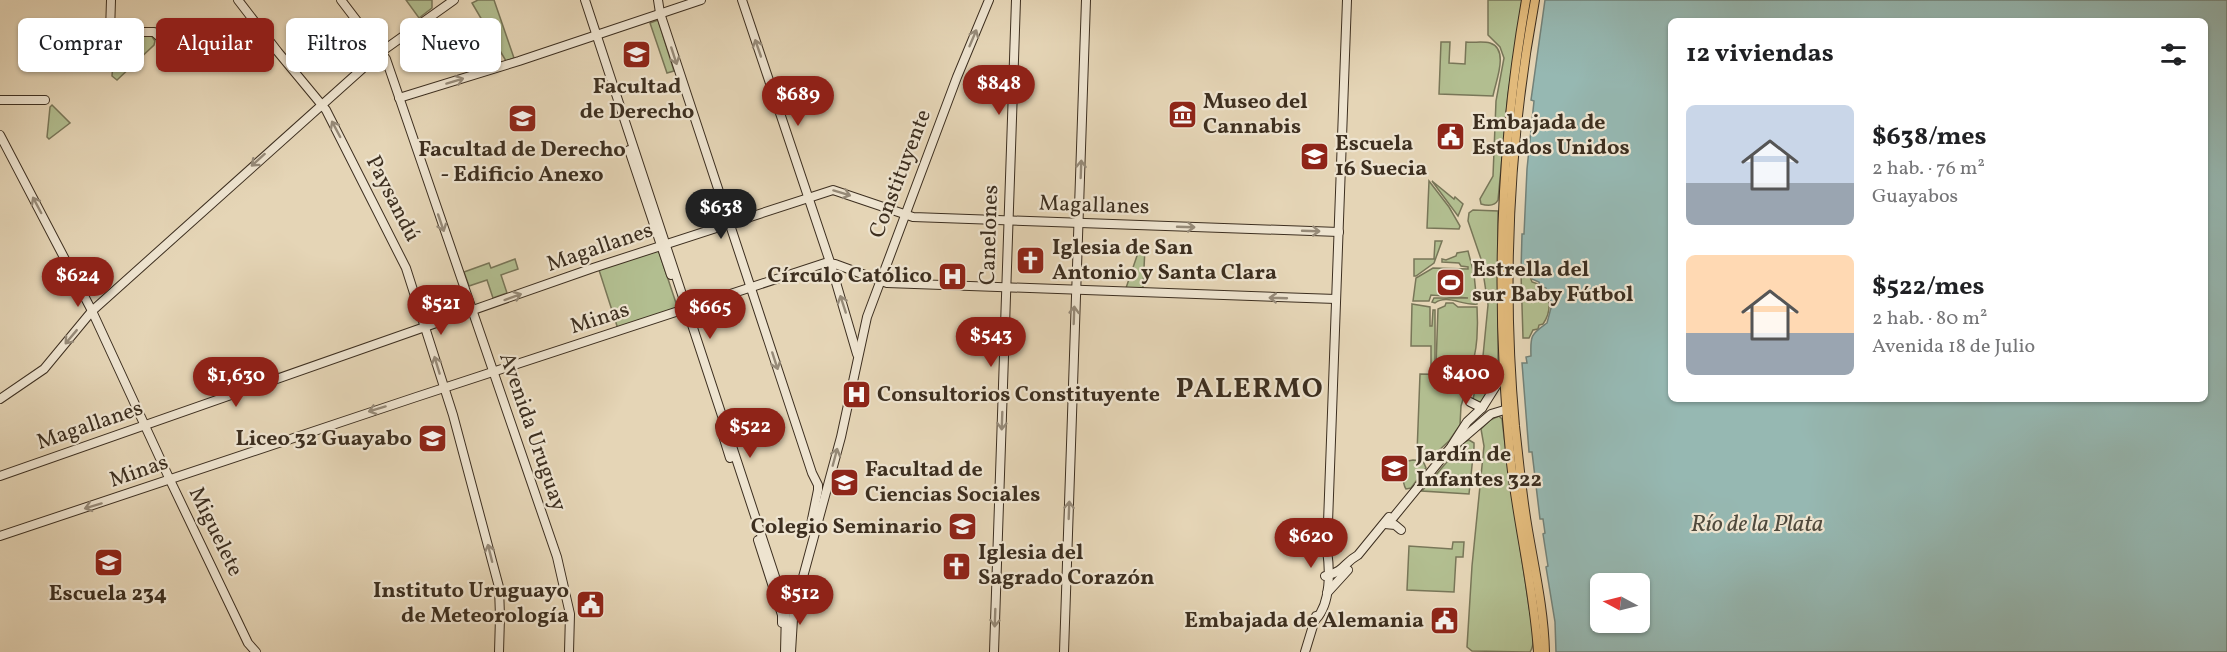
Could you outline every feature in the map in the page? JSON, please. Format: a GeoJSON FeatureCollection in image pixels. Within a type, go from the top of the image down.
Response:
{"type":"FeatureCollection","features":[{"type":"Feature","properties":{"kind":"main road"},"geometry":{"type":"LineString","coordinates":[[1526,0],[1512,97],[1505,178],[1502,265],[1504,373],[1543,617],[1545,652]]}},
{"type":"Feature","properties":{"kind":"main road"},"geometry":{"type":"LineString","coordinates":[[1535,0],[1521,87],[1510,219],[1509,309],[1510,408],[1515,497],[1535,618],[1538,652]]}},
{"type":"Feature","properties":{"kind":"street"},"geometry":{"type":"LineString","coordinates":[[111,0],[110,32],[156,34]]}},
{"type":"Feature","properties":{"kind":"street","name":"Paysandú"},"geometry":{"type":"LineString","coordinates":[[238,0],[322,104],[406,268],[444,388],[499,587],[499,652]]}},
{"type":"Feature","properties":{"kind":"street","name":"Avenida Uruguay"},"geometry":{"type":"LineString","coordinates":[[341,0],[355,18]]}},
{"type":"Feature","properties":{"kind":"street"},"geometry":{"type":"LineString","coordinates":[[388,47],[454,0]]}},
{"type":"Feature","properties":{"kind":"street"},"geometry":{"type":"LineString","coordinates":[[580,0],[594,35],[664,245],[781,605],[787,615],[785,652]]}},
{"type":"Feature","properties":{"kind":"street"},"geometry":{"type":"LineString","coordinates":[[585,0],[594,35]]}},
{"type":"Feature","properties":{"kind":"street"},"geometry":{"type":"LineString","coordinates":[[658,0],[660,13],[729,224],[812,473],[818,485],[794,596],[790,601],[781,605]]}},
{"type":"Feature","properties":{"kind":"street"},"geometry":{"type":"LineString","coordinates":[[399,98],[701,0]]}},
{"type":"Feature","properties":{"kind":"street","name":"Constituyente"},"geometry":{"type":"LineString","coordinates":[[742,0],[830,262],[856,345],[857,364]]}},
{"type":"Feature","properties":{"kind":"street","name":"Constituyente"},"geometry":{"type":"LineString","coordinates":[[791,652],[791,636],[803,577],[841,437],[867,316],[957,77],[989,0]]}},
{"type":"Feature","properties":{"kind":"street","name":"Canelones"},"geometry":{"type":"LineString","coordinates":[[994,652],[1016,0]]}},
{"type":"Feature","properties":{"kind":"street"},"geometry":{"type":"LineString","coordinates":[[1064,652],[1086,0]]}},
{"type":"Feature","properties":{"kind":"street"},"geometry":{"type":"LineString","coordinates":[[1316,619],[1320,615],[1327,593],[1347,0]]}},
{"type":"Feature","properties":{"kind":"street","name":"Avenida Uruguay"},"geometry":{"type":"LineString","coordinates":[[388,65],[557,557],[570,614],[569,652]]}},
{"type":"Feature","properties":{"kind":"street"},"geometry":{"type":"LineString","coordinates":[[0,399],[44,369],[92,311],[358,72]]}},
{"type":"Feature","properties":{"kind":"street"},"geometry":{"type":"LineString","coordinates":[[0,100],[45,100]]}},
{"type":"Feature","properties":{"kind":"street","name":"Miguelete"},"geometry":{"type":"LineString","coordinates":[[0,135],[92,311],[170,480],[248,642],[256,652]]}},
{"type":"Feature","properties":{"kind":"street","name":"Magallanes"},"geometry":{"type":"LineString","coordinates":[[0,476],[664,245],[833,190],[905,215],[1339,232]]}},
{"type":"Feature","properties":{"kind":"street"},"geometry":{"type":"LineString","coordinates":[[830,262],[880,281],[1336,299]]}},
{"type":"Feature","properties":{"kind":"street","name":"Minas"},"geometry":{"type":"LineString","coordinates":[[0,536],[353,417],[830,262]]}},
{"type":"Feature","properties":{"kind":"street"},"geometry":{"type":"LineString","coordinates":[[85,298],[102,302]]}},
{"type":"Feature","properties":{"kind":"street"},"geometry":{"type":"LineString","coordinates":[[1326,576],[1340,572],[1358,555],[1408,494],[1451,447],[1467,422],[1482,408],[1504,373]]}},
{"type":"Feature","properties":{"kind":"street"},"geometry":{"type":"LineString","coordinates":[[1470,402],[1482,408]]}},
{"type":"Feature","properties":{"kind":"street"},"geometry":{"type":"LineString","coordinates":[[1451,447],[1476,429],[1491,414],[1510,408]]}},
{"type":"Feature","properties":{"kind":"street"},"geometry":{"type":"LineString","coordinates":[[1386,522],[1401,530]]}},
{"type":"Feature","properties":{"kind":"street"},"geometry":{"type":"LineString","coordinates":[[1327,593],[1358,555]]}},
{"type":"Feature","properties":{"kind":"street"},"geometry":{"type":"LineString","coordinates":[[1305,652],[1316,619],[1326,576]]}},
{"type":"Feature","properties":{"kind":"street"},"geometry":{"type":"LineString","coordinates":[[780,652],[781,605]]}},
{"type":"Feature","properties":{"kind":"green space"},"geometry":{"type":"Polygon","coordinates":[[[406,0],[432,0],[432,8],[419,18],[406,0]]]}},
{"type":"Feature","properties":{"kind":"green space"},"geometry":{"type":"Polygon","coordinates":[[[478,0],[494,0],[500,18],[481,18],[472,3],[478,0]]]}},
{"type":"Feature","properties":{"kind":"green space"},"geometry":{"type":"Polygon","coordinates":[[[1488,0],[1522,0],[1508,95],[1498,200],[1489,205],[1481,204],[1480,199],[1493,176],[1496,101],[1504,58],[1500,47],[1488,35],[1488,0]]]}},
{"type":"Feature","properties":{"kind":"green space"},"geometry":{"type":"Polygon","coordinates":[[[501,20],[514,58],[506,61],[501,52],[501,20]]]}},
{"type":"Feature","properties":{"kind":"green space"},"geometry":{"type":"Polygon","coordinates":[[[658,20],[674,71],[667,73],[650,23],[658,20]]]}},
{"type":"Feature","properties":{"kind":"green space"},"geometry":{"type":"Polygon","coordinates":[[[144,35],[151,35],[155,41],[144,54],[144,35]]]}},
{"type":"Feature","properties":{"kind":"green space"},"geometry":{"type":"Polygon","coordinates":[[[1441,42],[1450,42],[1449,63],[1465,64],[1466,42],[1487,42],[1496,46],[1499,52],[1500,67],[1493,96],[1439,94],[1441,42]]]}},
{"type":"Feature","properties":{"kind":"green space"},"geometry":{"type":"Polygon","coordinates":[[[112,72],[125,72],[117,80],[112,76],[112,72]]]}},
{"type":"Feature","properties":{"kind":"green space"},"geometry":{"type":"Polygon","coordinates":[[[52,105],[70,123],[49,139],[47,137],[52,105]]]}},
{"type":"Feature","properties":{"kind":"green space"},"geometry":{"type":"Polygon","coordinates":[[[1429,181],[1449,207],[1460,226],[1459,229],[1427,228],[1429,181]]]}},
{"type":"Feature","properties":{"kind":"green space"},"geometry":{"type":"Polygon","coordinates":[[[1432,181],[1463,204],[1458,216],[1432,181]]]}},
{"type":"Feature","properties":{"kind":"green space"},"geometry":{"type":"Polygon","coordinates":[[[1473,210],[1498,211],[1498,369],[1492,390],[1482,404],[1473,399],[1483,356],[1488,305],[1481,259],[1468,221],[1469,213],[1473,210]]]}},
{"type":"Feature","properties":{"kind":"green space"},"geometry":{"type":"Polygon","coordinates":[[[1435,241],[1442,241],[1434,263],[1414,276],[1414,259],[1434,259],[1435,241]]]}},
{"type":"Feature","properties":{"kind":"green space"},"geometry":{"type":"Polygon","coordinates":[[[1140,247],[1145,248],[1143,288],[1126,288],[1140,247]]]}},
{"type":"Feature","properties":{"kind":"green space"},"geometry":{"type":"Polygon","coordinates":[[[658,249],[678,309],[618,329],[599,270],[658,249]]]}},
{"type":"Feature","properties":{"kind":"green space"},"geometry":{"type":"Polygon","coordinates":[[[1468,251],[1474,274],[1477,304],[1450,300],[1435,303],[1432,302],[1434,298],[1468,298],[1431,295],[1429,301],[1413,301],[1416,278],[1433,268],[1468,269],[1459,263],[1442,262],[1442,259],[1446,260],[1456,256],[1457,253],[1468,251]]]}},
{"type":"Feature","properties":{"kind":"green space"},"geometry":{"type":"Polygon","coordinates":[[[515,259],[518,269],[501,275],[507,293],[493,298],[487,280],[469,286],[464,272],[489,263],[491,268],[515,259]]]}},
{"type":"Feature","properties":{"kind":"green space"},"geometry":{"type":"Polygon","coordinates":[[[1521,273],[1529,274],[1532,282],[1538,284],[1538,289],[1546,291],[1549,300],[1548,312],[1543,324],[1533,330],[1529,338],[1523,338],[1521,273]]]}},
{"type":"Feature","properties":{"kind":"green space"},"geometry":{"type":"Polygon","coordinates":[[[1446,303],[1453,303],[1458,307],[1477,307],[1476,347],[1470,367],[1436,366],[1438,309],[1446,303]]]}},
{"type":"Feature","properties":{"kind":"green space"},"geometry":{"type":"Polygon","coordinates":[[[1412,304],[1430,307],[1430,326],[1432,326],[1433,310],[1435,310],[1435,366],[1431,366],[1431,346],[1411,346],[1412,304]]]}},
{"type":"Feature","properties":{"kind":"green space"},"geometry":{"type":"Polygon","coordinates":[[[1420,374],[1463,375],[1469,380],[1461,406],[1460,425],[1449,441],[1436,453],[1417,453],[1420,374]]]}},
{"type":"Feature","properties":{"kind":"green space"},"geometry":{"type":"Polygon","coordinates":[[[1499,416],[1502,419],[1532,624],[1533,642],[1530,652],[1472,651],[1467,647],[1472,566],[1484,446],[1481,429],[1490,420],[1499,416]]]}},
{"type":"Feature","properties":{"kind":"green space"},"geometry":{"type":"Polygon","coordinates":[[[1469,440],[1474,443],[1474,447],[1469,494],[1422,491],[1464,442],[1469,440]]]}},
{"type":"Feature","properties":{"kind":"green space"},"geometry":{"type":"Polygon","coordinates":[[[1408,461],[1423,461],[1426,468],[1411,488],[1406,489],[1403,479],[1404,471],[1408,461]]]}},
{"type":"Feature","properties":{"kind":"green space"},"geometry":{"type":"Polygon","coordinates":[[[1453,542],[1464,542],[1463,557],[1456,557],[1454,592],[1407,590],[1409,546],[1452,549],[1453,542]]]}},
{"type":"Feature","properties":{"kind":"water","name":"Río de la Plata"},"geometry":{"type":"Polygon","coordinates":[[[1545,0],[2227,0],[2227,652],[1556,652],[1555,622],[1546,567],[1548,566],[1543,534],[1545,533],[1543,519],[1540,519],[1532,452],[1529,452],[1522,363],[1527,363],[1526,357],[1531,356],[1533,335],[1547,323],[1552,304],[1546,288],[1532,279],[1531,272],[1521,271],[1534,101],[1531,100],[1545,0]]]}},
{"type":"Feature","properties":{"kind":"place","name":"Facultad de Derecho"},"geometry":{"type":"Point","coordinates":[637,55]}},
{"type":"Feature","properties":{"kind":"place","name":"Museo del Cannabis"},"geometry":{"type":"Point","coordinates":[1182,115]}},
{"type":"Feature","properties":{"kind":"place","name":"Facultad de Derecho - Edificio Anexo"},"geometry":{"type":"Point","coordinates":[522,118]}},
{"type":"Feature","properties":{"kind":"place","name":"Embajada de Estados Unidos"},"geometry":{"type":"Point","coordinates":[1451,136]}},
{"type":"Feature","properties":{"kind":"place","name":"Escuela 16 Suecia"},"geometry":{"type":"Point","coordinates":[1314,157]}},
{"type":"Feature","properties":{"kind":"place","name":"Iglesia de San Antonio y Santa Clara"},"geometry":{"type":"Point","coordinates":[1031,261]}},
{"type":"Feature","properties":{"kind":"place","name":"Círculo Católico"},"geometry":{"type":"Point","coordinates":[953,276]}},
{"type":"Feature","properties":{"kind":"place","name":"Estrella del sur Baby Fútbol"},"geometry":{"type":"Point","coordinates":[1451,283]}},
{"type":"Feature","properties":{"kind":"place","name":"Consultorios Constituyente"},"geometry":{"type":"Point","coordinates":[856,395]}},
{"type":"Feature","properties":{"kind":"place","name":"Liceo 32 Guayabo"},"geometry":{"type":"Point","coordinates":[433,439]}},
{"type":"Feature","properties":{"kind":"place","name":"Jardín de Infantes 322"},"geometry":{"type":"Point","coordinates":[1395,468]}},
{"type":"Feature","properties":{"kind":"place","name":"Facultad de Ciencias Sociales"},"geometry":{"type":"Point","coordinates":[844,483]}},
{"type":"Feature","properties":{"kind":"place","name":"Colegio Seminario"},"geometry":{"type":"Point","coordinates":[963,527]}},
{"type":"Feature","properties":{"kind":"place","name":"Escuela 234"},"geometry":{"type":"Point","coordinates":[108,562]}},
{"type":"Feature","properties":{"kind":"place","name":"Iglesia del Sagrado Corazón"},"geometry":{"type":"Point","coordinates":[957,566]}},
{"type":"Feature","properties":{"kind":"place","name":"Instituto Uruguayo de Meteorología"},"geometry":{"type":"Point","coordinates":[590,604]}},
{"type":"Feature","properties":{"kind":"place","name":"Embajada de Alemania"},"geometry":{"type":"Point","coordinates":[1445,621]}},
{"type":"Feature","properties":{"kind":"district","name":"PALERMO"},"geometry":{"type":"Point","coordinates":[1250,389]}}]}
